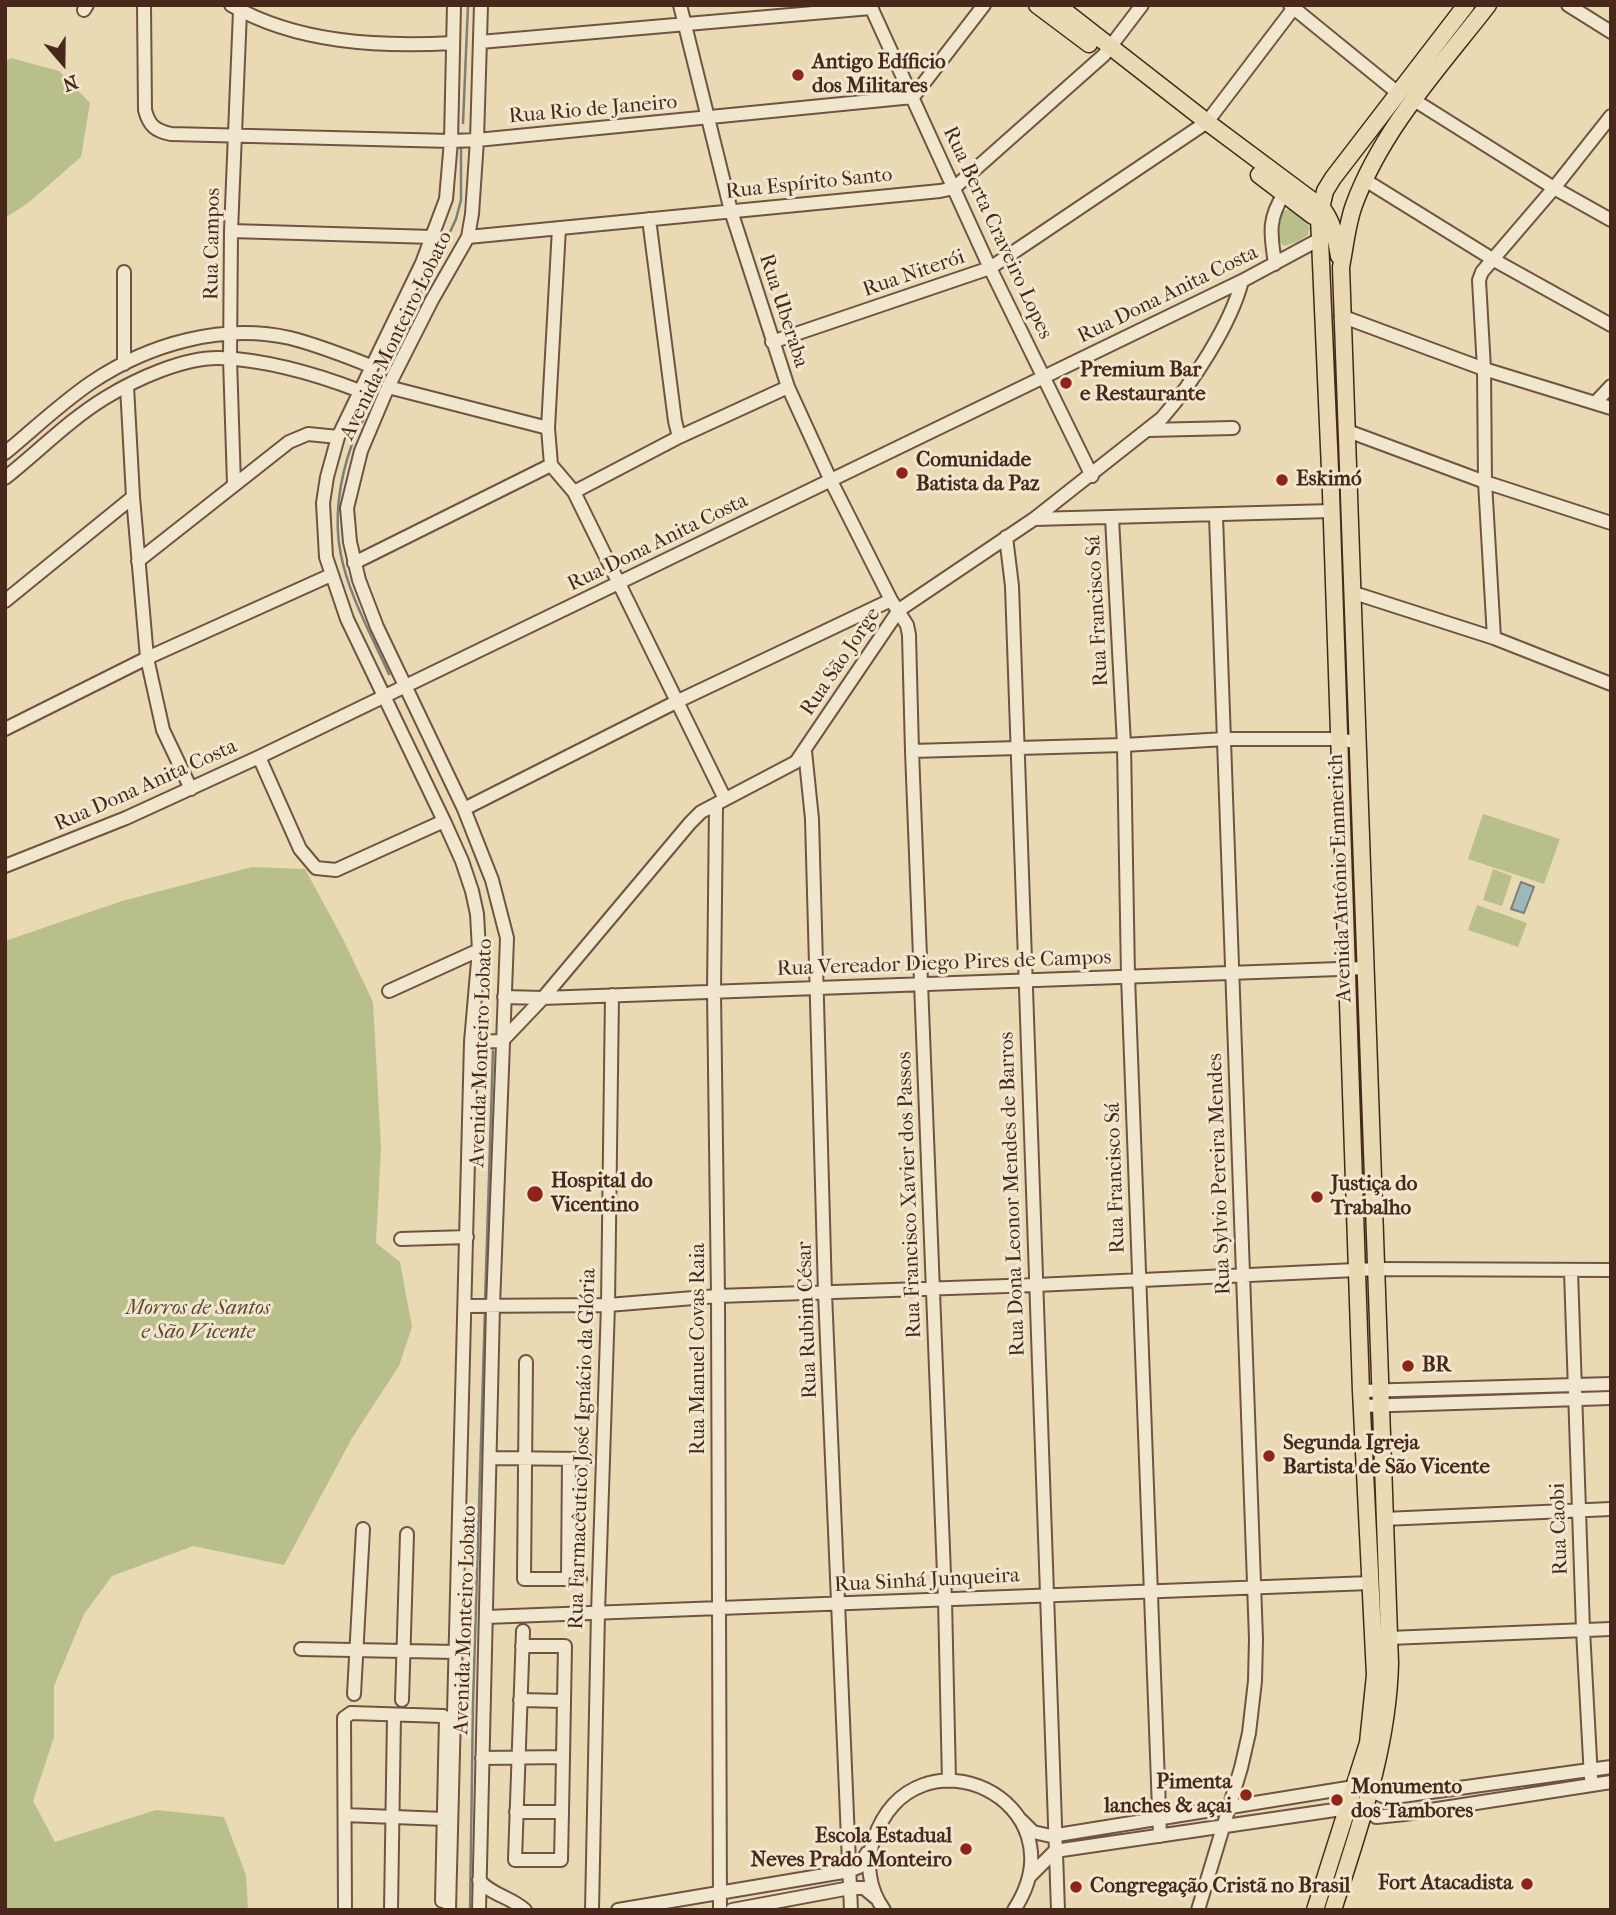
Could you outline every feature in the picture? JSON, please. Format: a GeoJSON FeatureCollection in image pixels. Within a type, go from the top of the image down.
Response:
{"type":"FeatureCollection","features":[{"type":"Feature","properties":{"kind":"main road"},"geometry":{"type":"LineString","coordinates":[[1037,5],[1107,51],[1303,202]]}},
{"type":"Feature","properties":{"kind":"main road"},"geometry":{"type":"LineString","coordinates":[[1057,5],[1107,51]]}},
{"type":"Feature","properties":{"kind":"main road"},"geometry":{"type":"LineString","coordinates":[[1341,267],[1328,237],[1323,208],[1398,93],[1466,5]]}},
{"type":"Feature","properties":{"kind":"main road","name":"Avenida Antônio Emmerich"},"geometry":{"type":"LineString","coordinates":[[1362,1790],[1386,1723],[1389,1638],[1341,267],[1353,207],[1384,143],[1488,5]]}},
{"type":"Feature","properties":{"kind":"main road"},"geometry":{"type":"LineString","coordinates":[[1203,125],[1284,194],[1323,208],[1353,207]]}},
{"type":"Feature","properties":{"kind":"main road","name":"Avenida Antônio Emmerich"},"geometry":{"type":"LineString","coordinates":[[1328,237],[1332,511],[1357,1271],[1374,1649],[1373,1709],[1362,1790]]}},
{"type":"Feature","properties":{"kind":"main road"},"geometry":{"type":"LineString","coordinates":[[1343,837],[1363,836]]}},
{"type":"Feature","properties":{"kind":"main road"},"geometry":{"type":"LineString","coordinates":[[1315,1910],[1346,1808],[1362,1790]]}},
{"type":"Feature","properties":{"kind":"main road"},"geometry":{"type":"LineString","coordinates":[[1333,1910],[1364,1809],[1362,1790]]}},
{"type":"Feature","properties":{"kind":"street","name":"Rua Rio de Janeiro"},"geometry":{"type":"LineString","coordinates":[[145,5],[145,110],[151,126],[171,135],[474,140],[913,97]]}},
{"type":"Feature","properties":{"kind":"street","name":"Avenida Monteiro Lobato"},"geometry":{"type":"LineString","coordinates":[[450,1910],[468,1306],[467,1237],[479,950],[477,914],[462,861],[386,696],[347,619],[326,556],[323,503],[338,437],[433,237],[446,199],[453,141],[454,5]]}},
{"type":"Feature","properties":{"kind":"street","name":"Avenida Monteiro Lobato"},"geometry":{"type":"LineString","coordinates":[[479,1910],[490,1458],[490,1306],[507,938],[492,880],[464,809],[377,627],[354,563],[347,508],[361,451],[388,387],[432,300],[468,237],[472,214],[481,5]]}},
{"type":"Feature","properties":{"kind":"street","name":"Rua Uberaba"},"geometry":{"type":"LineString","coordinates":[[680,5],[731,211],[788,387],[831,481],[895,605]]}},
{"type":"Feature","properties":{"kind":"street"},"geometry":{"type":"LineString","coordinates":[[913,97],[984,5]]}},
{"type":"Feature","properties":{"kind":"street"},"geometry":{"type":"LineString","coordinates":[[954,188],[1107,51],[1142,5]]}},
{"type":"Feature","properties":{"kind":"street"},"geometry":{"type":"LineString","coordinates":[[1568,5],[1611,32]]}},
{"type":"Feature","properties":{"kind":"street"},"geometry":{"type":"LineString","coordinates":[[1294,6],[1398,93]]}},
{"type":"Feature","properties":{"kind":"street","name":"Rua Niterói"},"geometry":{"type":"LineString","coordinates":[[772,342],[990,268],[1203,125],[1294,6]]}},
{"type":"Feature","properties":{"kind":"street"},"geometry":{"type":"LineString","coordinates":[[238,7],[314,37],[405,46],[453,43]]}},
{"type":"Feature","properties":{"kind":"street","name":"Rua Campos"},"geometry":{"type":"LineString","coordinates":[[234,484],[230,359],[231,231],[238,7]]}},
{"type":"Feature","properties":{"kind":"street"},"geometry":{"type":"LineString","coordinates":[[480,42],[870,7]]}},
{"type":"Feature","properties":{"kind":"street","name":"Rua Berta Craveiro Lopes"},"geometry":{"type":"LineString","coordinates":[[870,7],[990,268],[1092,476]]}},
{"type":"Feature","properties":{"kind":"street"},"geometry":{"type":"LineString","coordinates":[[1414,100],[1554,188],[1611,220]]}},
{"type":"Feature","properties":{"kind":"street"},"geometry":{"type":"LineString","coordinates":[[1493,638],[1479,280],[1482,272],[1611,116]]}},
{"type":"Feature","properties":{"kind":"street"},"geometry":{"type":"LineString","coordinates":[[1365,180],[1493,260],[1611,325]]}},
{"type":"Feature","properties":{"kind":"street","name":"Rua Espírito Santo"},"geometry":{"type":"LineString","coordinates":[[468,237],[954,188]]}},
{"type":"Feature","properties":{"kind":"street"},"geometry":{"type":"LineString","coordinates":[[1275,264],[1271,224],[1274,211],[1284,194]]}},
{"type":"Feature","properties":{"kind":"street"},"geometry":{"type":"LineString","coordinates":[[649,219],[679,437]]}},
{"type":"Feature","properties":{"kind":"street"},"geometry":{"type":"LineString","coordinates":[[559,228],[548,428],[551,466],[574,492],[676,702],[720,802]]}},
{"type":"Feature","properties":{"kind":"street"},"geometry":{"type":"LineString","coordinates":[[231,231],[433,237]]}},
{"type":"Feature","properties":{"kind":"street","name":"Rua Dona Anita Costa"},"geometry":{"type":"LineString","coordinates":[[5,866],[101,828],[259,757],[1328,237]]}},
{"type":"Feature","properties":{"kind":"street"},"geometry":{"type":"LineString","coordinates":[[124,272],[124,363]]}},
{"type":"Feature","properties":{"kind":"street","name":"Rua São Jorge"},"geometry":{"type":"LineString","coordinates":[[501,1041],[543,998],[674,840],[701,812],[796,762],[895,605],[1034,519],[1092,476],[1148,430],[1173,405],[1233,311],[1242,281]]}},
{"type":"Feature","properties":{"kind":"street"},"geometry":{"type":"LineString","coordinates":[[1341,316],[1483,369],[1611,408]]}},
{"type":"Feature","properties":{"kind":"street"},"geometry":{"type":"LineString","coordinates":[[5,453],[78,392],[124,363],[197,337],[231,334],[290,338],[371,366]]}},
{"type":"Feature","properties":{"kind":"street"},"geometry":{"type":"LineString","coordinates":[[5,478],[92,407],[127,386],[164,370],[199,361],[230,359],[315,374],[360,391]]}},
{"type":"Feature","properties":{"kind":"street"},"geometry":{"type":"LineString","coordinates":[[127,386],[133,497],[147,658],[163,730],[191,789]]}},
{"type":"Feature","properties":{"kind":"street"},"geometry":{"type":"LineString","coordinates":[[1595,403],[1611,386]]}},
{"type":"Feature","properties":{"kind":"street"},"geometry":{"type":"LineString","coordinates":[[388,387],[548,428]]}},
{"type":"Feature","properties":{"kind":"street"},"geometry":{"type":"LineString","coordinates":[[574,492],[679,437],[788,387]]}},
{"type":"Feature","properties":{"kind":"street"},"geometry":{"type":"LineString","coordinates":[[1148,430],[1233,428]]}},
{"type":"Feature","properties":{"kind":"street"},"geometry":{"type":"LineString","coordinates":[[1345,430],[1485,482],[1611,523]]}},
{"type":"Feature","properties":{"kind":"street"},"geometry":{"type":"LineString","coordinates":[[138,561],[289,442],[308,434],[338,437]]}},
{"type":"Feature","properties":{"kind":"street"},"geometry":{"type":"LineString","coordinates":[[354,563],[551,466]]}},
{"type":"Feature","properties":{"kind":"street"},"geometry":{"type":"LineString","coordinates":[[5,601],[133,497]]}},
{"type":"Feature","properties":{"kind":"street"},"geometry":{"type":"LineString","coordinates":[[1034,519],[1332,511]]}},
{"type":"Feature","properties":{"kind":"street","name":"Rua Sylvio Pereira Mendes"},"geometry":{"type":"LineString","coordinates":[[1198,1910],[1241,1768],[1254,1702],[1256,1639],[1216,516]]}},
{"type":"Feature","properties":{"kind":"street","name":"Rua Francisco Sá"},"geometry":{"type":"LineString","coordinates":[[1112,518],[1124,745],[1128,976],[1160,1836]]}},
{"type":"Feature","properties":{"kind":"street","name":"Rua Dona Leonor Mendes de Barros"},"geometry":{"type":"LineString","coordinates":[[1006,537],[1012,586],[1058,1910]]}},
{"type":"Feature","properties":{"kind":"street"},"geometry":{"type":"LineString","coordinates":[[5,729],[147,658],[331,575]]}},
{"type":"Feature","properties":{"kind":"street"},"geometry":{"type":"LineString","coordinates":[[1351,592],[1493,638],[1611,684]]}},
{"type":"Feature","properties":{"kind":"street"},"geometry":{"type":"LineString","coordinates":[[464,809],[676,702],[895,605]]}},
{"type":"Feature","properties":{"kind":"street","name":"Rua Francisco Xavier dos Passos"},"geometry":{"type":"LineString","coordinates":[[895,605],[907,625],[909,635],[945,1600],[949,1781]]}},
{"type":"Feature","properties":{"kind":"street"},"geometry":{"type":"LineString","coordinates":[[912,751],[1124,745],[1225,739],[1340,740],[1358,743]]}},
{"type":"Feature","properties":{"kind":"street","name":"Rua Rubim César"},"geometry":{"type":"LineString","coordinates":[[805,751],[812,819],[825,1293],[851,1910]]}},
{"type":"Feature","properties":{"kind":"street"},"geometry":{"type":"LineString","coordinates":[[259,757],[300,849],[316,868],[336,870],[444,821]]}},
{"type":"Feature","properties":{"kind":"street","name":"Rua Manuel Covas Raia"},"geometry":{"type":"LineString","coordinates":[[720,802],[714,992],[720,1910]]}},
{"type":"Feature","properties":{"kind":"street"},"geometry":{"type":"LineString","coordinates":[[389,991],[479,950]]}},
{"type":"Feature","properties":{"kind":"street","name":"Rua Vereador Diego Pires de Campos"},"geometry":{"type":"LineString","coordinates":[[504,997],[543,998],[1366,968]]}},
{"type":"Feature","properties":{"kind":"street","name":"Rua Farmacêutico José Ignácio da Glória"},"geometry":{"type":"LineString","coordinates":[[592,1907],[608,1305],[612,995]]}},
{"type":"Feature","properties":{"kind":"street"},"geometry":{"type":"LineString","coordinates":[[474,1042],[501,1041]]}},
{"type":"Feature","properties":{"kind":"street"},"geometry":{"type":"LineString","coordinates":[[401,1239],[467,1237]]}},
{"type":"Feature","properties":{"kind":"street"},"geometry":{"type":"LineString","coordinates":[[468,1306],[608,1305],[718,1296],[1377,1269],[1611,1270]]}},
{"type":"Feature","properties":{"kind":"street","name":"Rua Caobi"},"geometry":{"type":"LineString","coordinates":[[1571,1271],[1583,1630],[1593,1786]]}},
{"type":"Feature","properties":{"kind":"street"},"geometry":{"type":"LineString","coordinates":[[526,1362],[524,1580],[574,1579],[569,1459]]}},
{"type":"Feature","properties":{"kind":"street"},"geometry":{"type":"LineString","coordinates":[[1362,1399],[1611,1384]]}},
{"type":"Feature","properties":{"kind":"street"},"geometry":{"type":"LineString","coordinates":[[1382,1397],[1611,1398]]}},
{"type":"Feature","properties":{"kind":"street"},"geometry":{"type":"LineString","coordinates":[[490,1458],[585,1459]]}},
{"type":"Feature","properties":{"kind":"street"},"geometry":{"type":"LineString","coordinates":[[1384,1519],[1611,1509]]}},
{"type":"Feature","properties":{"kind":"street"},"geometry":{"type":"LineString","coordinates":[[354,1694],[363,1529]]}},
{"type":"Feature","properties":{"kind":"street"},"geometry":{"type":"LineString","coordinates":[[402,1700],[407,1534]]}},
{"type":"Feature","properties":{"kind":"street","name":"Rua Sinhá Junqueira"},"geometry":{"type":"LineString","coordinates":[[486,1617],[1370,1583]]}},
{"type":"Feature","properties":{"kind":"street"},"geometry":{"type":"LineString","coordinates":[[1389,1638],[1611,1629]]}},
{"type":"Feature","properties":{"kind":"street"},"geometry":{"type":"LineString","coordinates":[[522,1646],[565,1646],[561,1860],[515,1860],[516,1812],[522,1646],[523,1631]]}},
{"type":"Feature","properties":{"kind":"street"},"geometry":{"type":"LineString","coordinates":[[301,1649],[456,1651]]}},
{"type":"Feature","properties":{"kind":"street"},"geometry":{"type":"LineString","coordinates":[[520,1700],[564,1701]]}},
{"type":"Feature","properties":{"kind":"street"},"geometry":{"type":"LineString","coordinates":[[345,1910],[344,1718],[351,1713],[446,1718],[441,1910]]}},
{"type":"Feature","properties":{"kind":"street"},"geometry":{"type":"LineString","coordinates":[[391,1910],[394,1714]]}},
{"type":"Feature","properties":{"kind":"street"},"geometry":{"type":"LineString","coordinates":[[482,1758],[563,1757]]}},
{"type":"Feature","properties":{"kind":"street"},"geometry":{"type":"LineString","coordinates":[[618,1910],[855,1870],[862,1864],[886,1815],[907,1793],[930,1783],[968,1782],[985,1788],[1002,1798],[1029,1830],[1038,1835],[1055,1835],[1362,1790],[1387,1798],[1611,1767]]}},
{"type":"Feature","properties":{"kind":"street"},"geometry":{"type":"LineString","coordinates":[[1030,1876],[1055,1851],[1346,1808],[1364,1809],[1376,1816],[1405,1814],[1611,1782]]}},
{"type":"Feature","properties":{"kind":"street"},"geometry":{"type":"LineString","coordinates":[[516,1812],[562,1812]]}},
{"type":"Feature","properties":{"kind":"street"},"geometry":{"type":"LineString","coordinates":[[345,1815],[444,1819]]}},
{"type":"Feature","properties":{"kind":"street"},"geometry":{"type":"LineString","coordinates":[[1014,1910],[1030,1876],[1031,1853],[1021,1821]]}},
{"type":"Feature","properties":{"kind":"street"},"geometry":{"type":"LineString","coordinates":[[873,1843],[869,1861],[870,1874],[881,1905]]}},
{"type":"Feature","properties":{"kind":"street"},"geometry":{"type":"LineString","coordinates":[[479,1880],[485,1888],[506,1897],[525,1910]]}},
{"type":"Feature","properties":{"kind":"street"},"geometry":{"type":"LineString","coordinates":[[732,1910],[850,1888],[864,1888],[881,1905]]}},
{"type":"Feature","properties":{"kind":"green space"},"geometry":{"type":"Polygon","coordinates":[[[11,58],[59,71],[90,103],[81,157],[28,203],[5,218],[5,61],[11,58]]]}},
{"type":"Feature","properties":{"kind":"green space"},"geometry":{"type":"Polygon","coordinates":[[[1289,209],[1302,217],[1310,228],[1308,235],[1284,246],[1278,241],[1279,213],[1289,209]]]}},
{"type":"Feature","properties":{"kind":"green space"},"geometry":{"type":"Polygon","coordinates":[[[1483,814],[1560,839],[1544,884],[1468,859],[1483,814]]]}},
{"type":"Feature","properties":{"kind":"green space","name":"Morros de Santos e São Vicente"},"geometry":{"type":"Polygon","coordinates":[[[252,867],[305,869],[373,1002],[381,1148],[376,1243],[400,1262],[412,1327],[399,1366],[352,1438],[284,1565],[193,1546],[112,1576],[84,1614],[54,1686],[54,1737],[33,1801],[55,1842],[156,1810],[224,1817],[246,1875],[248,1910],[5,1910],[5,941],[122,901],[252,867]]]}},
{"type":"Feature","properties":{"kind":"green space"},"geometry":{"type":"Polygon","coordinates":[[[1493,869],[1512,876],[1502,906],[1483,900],[1493,869]]]}},
{"type":"Feature","properties":{"kind":"green space"},"geometry":{"type":"Polygon","coordinates":[[[1477,905],[1527,923],[1518,947],[1468,930],[1477,905]]]}},
{"type":"Feature","properties":{"kind":"water"},"geometry":{"type":"Polygon","coordinates":[[[1521,882],[1534,887],[1524,913],[1511,909],[1521,882]]]}},
{"type":"Feature","properties":{"kind":"waterway"},"geometry":{"type":"LineString","coordinates":[[463,123],[468,5]]}},
{"type":"Feature","properties":{"kind":"waterway"},"geometry":{"type":"LineString","coordinates":[[389,674],[351,589],[343,563],[338,537],[342,478],[352,444],[456,219],[461,200],[461,147]]}},
{"type":"Feature","properties":{"kind":"waterway"},"geometry":{"type":"LineString","coordinates":[[485,1303],[493,1051]]}},
{"type":"Feature","properties":{"kind":"waterway"},"geometry":{"type":"LineString","coordinates":[[470,1910],[473,1704],[485,1309]]}},
{"type":"Feature","properties":{"kind":"place","name":"Antigo Edíficio dos Militares"},"geometry":{"type":"Point","coordinates":[798,75]}},
{"type":"Feature","properties":{"kind":"place","name":"Premium Bar e Restaurante"},"geometry":{"type":"Point","coordinates":[1066,383]}},
{"type":"Feature","properties":{"kind":"place","name":"Comunidade Batista da Paz"},"geometry":{"type":"Point","coordinates":[902,473]}},
{"type":"Feature","properties":{"kind":"place","name":"Eskimó"},"geometry":{"type":"Point","coordinates":[1282,480]}},
{"type":"Feature","properties":{"kind":"place","name":"Hospital do Vicentino"},"geometry":{"type":"Point","coordinates":[535,1194]}},
{"type":"Feature","properties":{"kind":"place","name":"Justiça do Trabalho"},"geometry":{"type":"Point","coordinates":[1317,1197]}},
{"type":"Feature","properties":{"kind":"place","name":"BR"},"geometry":{"type":"Point","coordinates":[1408,1366]}},
{"type":"Feature","properties":{"kind":"place","name":"Segunda Igreja Bartista de São Vicente"},"geometry":{"type":"Point","coordinates":[1269,1456]}},
{"type":"Feature","properties":{"kind":"place","name":"Pimenta lanches & açai"},"geometry":{"type":"Point","coordinates":[1246,1795]}},
{"type":"Feature","properties":{"kind":"place","name":"Monumento dos Tambores"},"geometry":{"type":"Point","coordinates":[1337,1800]}},
{"type":"Feature","properties":{"kind":"place","name":"Escola Estadual Neves Prado Monteiro"},"geometry":{"type":"Point","coordinates":[966,1849]}},
{"type":"Feature","properties":{"kind":"place","name":"Fort Atacadista"},"geometry":{"type":"Point","coordinates":[1527,1884]}},
{"type":"Feature","properties":{"kind":"place","name":"Congregação Cristã no Brasil"},"geometry":{"type":"Point","coordinates":[1076,1887]}}]}
